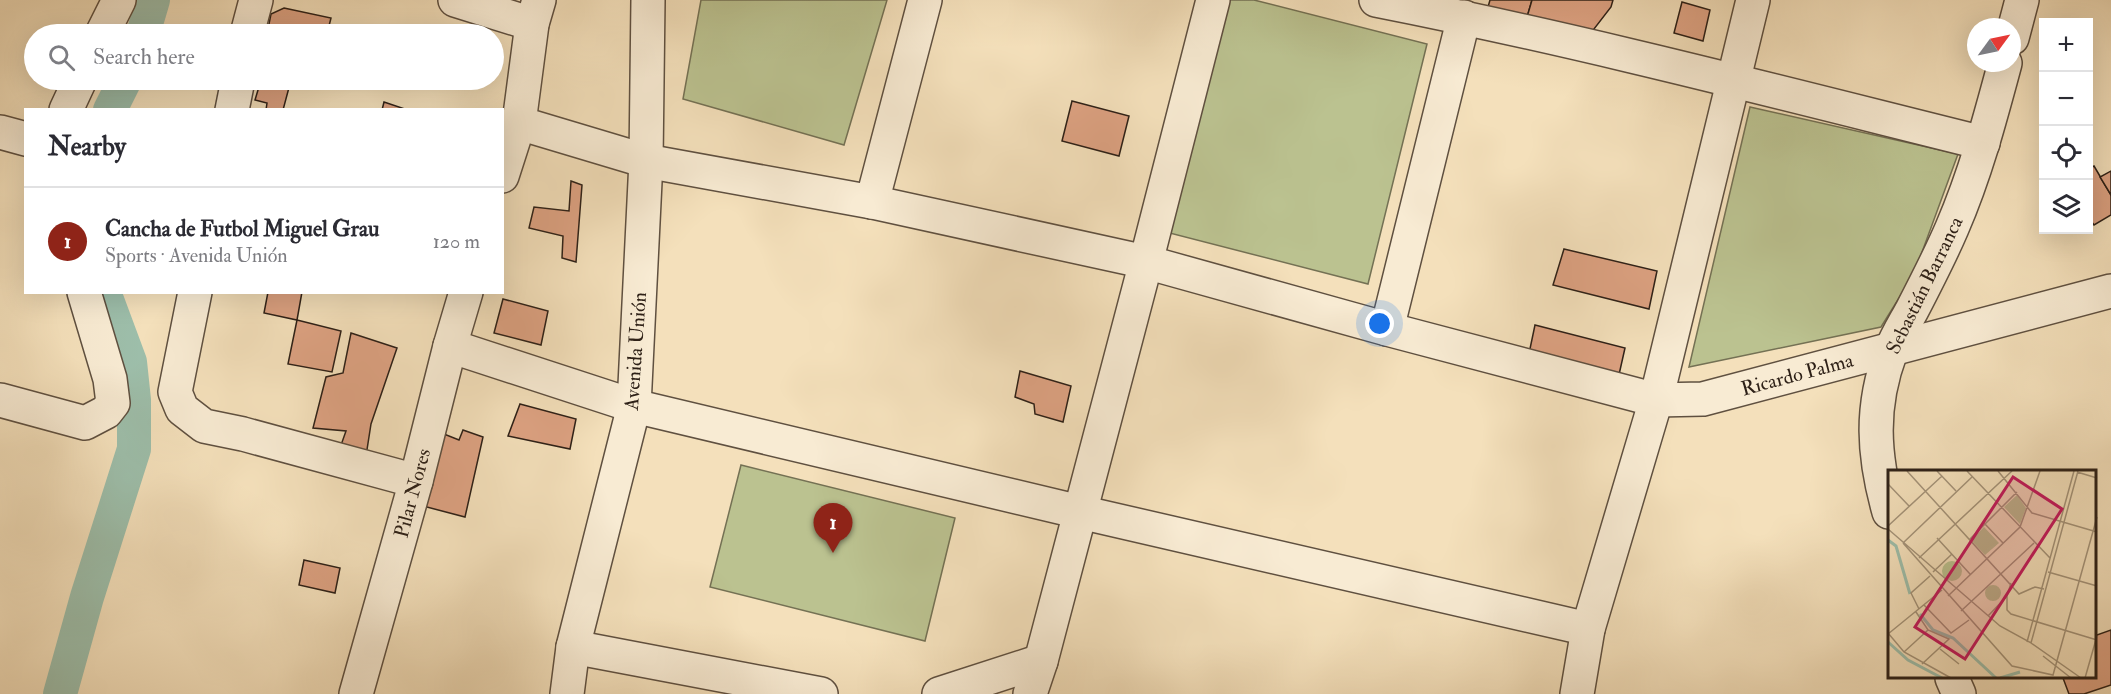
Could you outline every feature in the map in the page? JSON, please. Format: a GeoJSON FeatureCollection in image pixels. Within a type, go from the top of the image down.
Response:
{"type":"FeatureCollection","features":[{"type":"Feature","properties":{"kind":"street"},"geometry":{"type":"LineString","coordinates":[[107,24],[119,0]]}},
{"type":"Feature","properties":{"kind":"street"},"geometry":{"type":"LineString","coordinates":[[250,24],[256,0]]}},
{"type":"Feature","properties":{"kind":"street"},"geometry":{"type":"LineString","coordinates":[[455,0],[536,12],[519,123],[504,170]]}},
{"type":"Feature","properties":{"kind":"street","name":"Avenida Unión"},"geometry":{"type":"LineString","coordinates":[[567,694],[573,647],[634,406],[646,161],[648,0]]}},
{"type":"Feature","properties":{"kind":"street"},"geometry":{"type":"LineString","coordinates":[[872,202],[925,0]]}},
{"type":"Feature","properties":{"kind":"street"},"geometry":{"type":"LineString","coordinates":[[1030,694],[1041,661],[1213,0]]}},
{"type":"Feature","properties":{"kind":"street"},"geometry":{"type":"LineString","coordinates":[[1376,0],[1464,17],[1983,143]]}},
{"type":"Feature","properties":{"kind":"street"},"geometry":{"type":"LineString","coordinates":[[1578,694],[1588,629],[1656,400],[1753,0]]}},
{"type":"Feature","properties":{"kind":"street"},"geometry":{"type":"LineString","coordinates":[[2017,18],[2022,0]]}},
{"type":"Feature","properties":{"kind":"street"},"geometry":{"type":"LineString","coordinates":[[1387,329],[1464,17]]}},
{"type":"Feature","properties":{"kind":"street","name":"Sebastián Barranca"},"geometry":{"type":"LineString","coordinates":[[1888,509],[1880,481],[1874,424],[1882,379],[1892,348],[1940,257],[1961,207],[1983,143],[2003,72]]}},
{"type":"Feature","properties":{"kind":"street"},"geometry":{"type":"LineString","coordinates":[[67,108],[75,90]]}},
{"type":"Feature","properties":{"kind":"street"},"geometry":{"type":"LineString","coordinates":[[232,108],[236,90]]}},
{"type":"Feature","properties":{"kind":"street","name":"Ricardo Palma"},"geometry":{"type":"LineString","coordinates":[[519,123],[646,161],[872,202],[1146,262],[1656,400],[1703,399],[2111,291]]}},
{"type":"Feature","properties":{"kind":"street"},"geometry":{"type":"LineString","coordinates":[[0,132],[24,138]]}},
{"type":"Feature","properties":{"kind":"street"},"geometry":{"type":"LineString","coordinates":[[0,400],[85,423],[106,412],[113,403],[110,379],[85,294]]}},
{"type":"Feature","properties":{"kind":"street"},"geometry":{"type":"LineString","coordinates":[[195,294],[175,392],[182,409],[204,426],[243,434],[416,481]]}},
{"type":"Feature","properties":{"kind":"street","name":"Pilar Nores"},"geometry":{"type":"LineString","coordinates":[[356,694],[465,294]]}},
{"type":"Feature","properties":{"kind":"street"},"geometry":{"type":"LineString","coordinates":[[450,346],[634,406],[1588,629]]}},
{"type":"Feature","properties":{"kind":"street"},"geometry":{"type":"LineString","coordinates":[[573,647],[821,694]]}},
{"type":"Feature","properties":{"kind":"street"},"geometry":{"type":"LineString","coordinates":[[939,694],[1041,661]]}},
{"type":"Feature","properties":{"kind":"street"},"geometry":{"type":"LineString","coordinates":[[1952,679],[1959,694]]}},
{"type":"Feature","properties":{"kind":"green space"},"geometry":{"type":"Polygon","coordinates":[[[701,0],[887,0],[844,145],[683,99],[701,0]]]}},
{"type":"Feature","properties":{"kind":"green space"},"geometry":{"type":"Polygon","coordinates":[[[1214,0],[1254,0],[1427,44],[1368,284],[1158,230],[1214,0]]]}},
{"type":"Feature","properties":{"kind":"green space"},"geometry":{"type":"Polygon","coordinates":[[[1750,107],[1958,154],[1914,274],[1881,327],[1689,367],[1750,107]]]}},
{"type":"Feature","properties":{"kind":"green space"},"geometry":{"type":"Polygon","coordinates":[[[741,465],[955,518],[925,641],[710,587],[741,465]]]}},
{"type":"Feature","properties":{"kind":"building"},"geometry":{"type":"Polygon","coordinates":[[[1490,0],[1532,0],[1525,24],[1486,14],[1490,0]]]}},
{"type":"Feature","properties":{"kind":"building"},"geometry":{"type":"Polygon","coordinates":[[[1532,0],[1613,0],[1611,7],[1584,42],[1525,24],[1532,0]]]}},
{"type":"Feature","properties":{"kind":"building"},"geometry":{"type":"Polygon","coordinates":[[[1682,2],[1710,10],[1703,41],[1674,33],[1682,2]]]}},
{"type":"Feature","properties":{"kind":"building"},"geometry":{"type":"Polygon","coordinates":[[[284,8],[331,18],[330,24],[269,24],[271,14],[284,8]]]}},
{"type":"Feature","properties":{"kind":"building"},"geometry":{"type":"Polygon","coordinates":[[[258,90],[288,90],[284,108],[266,108],[267,103],[255,100],[258,90]]]}},
{"type":"Feature","properties":{"kind":"building"},"geometry":{"type":"Polygon","coordinates":[[[1072,101],[1129,116],[1119,156],[1062,141],[1072,101]]]}},
{"type":"Feature","properties":{"kind":"building"},"geometry":{"type":"Polygon","coordinates":[[[384,102],[402,108],[382,108],[384,102]]]}},
{"type":"Feature","properties":{"kind":"building"},"geometry":{"type":"Polygon","coordinates":[[[2093,166],[2111,195],[2111,215],[2094,225],[2093,224],[2093,166]]]}},
{"type":"Feature","properties":{"kind":"building"},"geometry":{"type":"Polygon","coordinates":[[[2111,171],[2111,195],[2100,177],[2111,171]]]}},
{"type":"Feature","properties":{"kind":"building"},"geometry":{"type":"Polygon","coordinates":[[[571,181],[582,185],[576,262],[562,258],[563,236],[529,228],[534,207],[569,211],[571,181]]]}},
{"type":"Feature","properties":{"kind":"building"},"geometry":{"type":"Polygon","coordinates":[[[1564,249],[1657,271],[1649,309],[1553,285],[1564,249]]]}},
{"type":"Feature","properties":{"kind":"building"},"geometry":{"type":"Polygon","coordinates":[[[268,294],[302,294],[297,320],[264,313],[268,294]]]}},
{"type":"Feature","properties":{"kind":"building"},"geometry":{"type":"Polygon","coordinates":[[[503,299],[548,311],[541,345],[494,333],[503,299]]]}},
{"type":"Feature","properties":{"kind":"building"},"geometry":{"type":"Polygon","coordinates":[[[297,320],[341,331],[332,372],[288,364],[297,320]]]}},
{"type":"Feature","properties":{"kind":"building"},"geometry":{"type":"Polygon","coordinates":[[[1535,325],[1625,348],[1616,388],[1527,363],[1535,325]]]}},
{"type":"Feature","properties":{"kind":"building"},"geometry":{"type":"Polygon","coordinates":[[[351,333],[397,348],[371,424],[366,456],[340,448],[346,431],[313,428],[326,377],[343,373],[351,333]]]}},
{"type":"Feature","properties":{"kind":"building"},"geometry":{"type":"Polygon","coordinates":[[[1020,371],[1071,386],[1063,422],[1035,414],[1034,404],[1015,397],[1020,371]]]}},
{"type":"Feature","properties":{"kind":"building"},"geometry":{"type":"Polygon","coordinates":[[[520,404],[576,419],[570,449],[508,436],[520,404]]]}},
{"type":"Feature","properties":{"kind":"building"},"geometry":{"type":"Polygon","coordinates":[[[463,430],[483,437],[465,517],[423,506],[444,434],[459,440],[463,430]]]}},
{"type":"Feature","properties":{"kind":"building"},"geometry":{"type":"Polygon","coordinates":[[[304,560],[340,568],[335,593],[299,585],[304,560]]]}},
{"type":"Feature","properties":{"kind":"building"},"geometry":{"type":"Polygon","coordinates":[[[2111,630],[2111,685],[2084,694],[2069,694],[2063,679],[2096,679],[2096,635],[2111,630]]]}},
{"type":"Feature","properties":{"kind":"waterway"},"geometry":{"type":"LineString","coordinates":[[146,24],[153,0]]}},
{"type":"Feature","properties":{"kind":"waterway"},"geometry":{"type":"LineString","coordinates":[[111,108],[120,90]]}},
{"type":"Feature","properties":{"kind":"waterway"},"geometry":{"type":"LineString","coordinates":[[60,694],[87,597],[134,449],[134,400],[130,362],[105,294]]}},
{"type":"Feature","properties":{"kind":"place","name":"Cancha de Futbol Miguel Grau"},"geometry":{"type":"Point","coordinates":[833,553]}}]}
